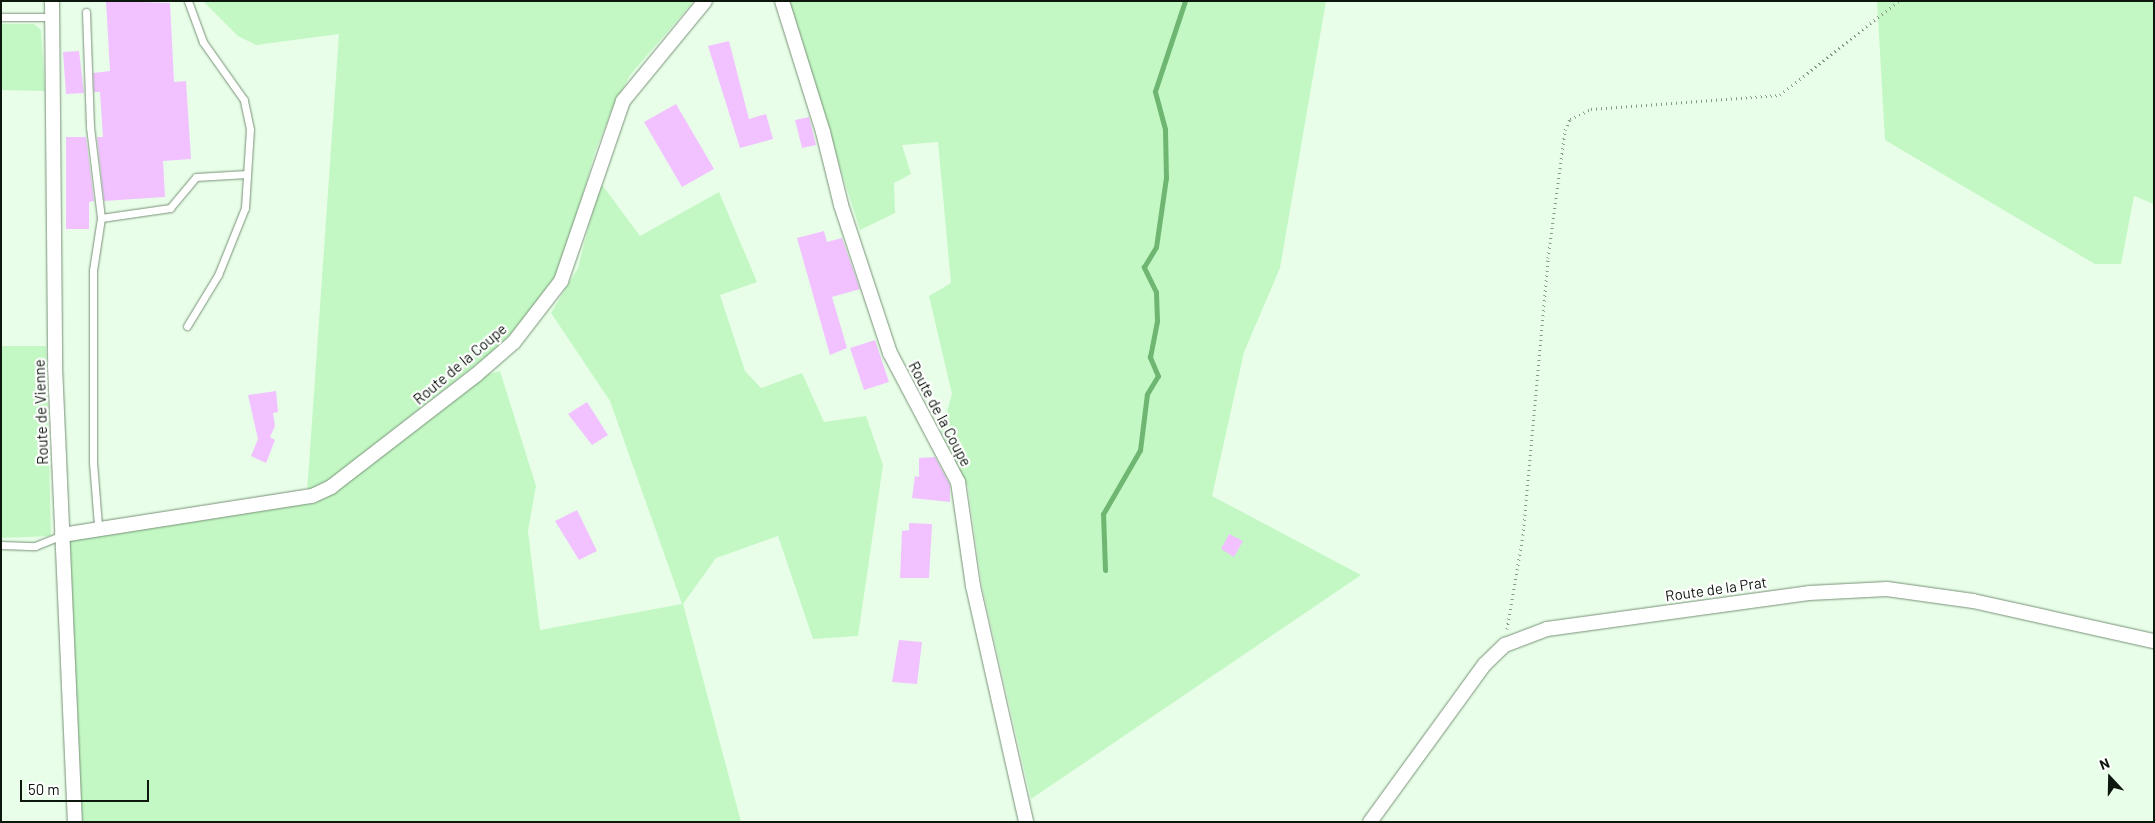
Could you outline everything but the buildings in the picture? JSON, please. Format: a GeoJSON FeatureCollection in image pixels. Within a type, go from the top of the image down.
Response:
{"type":"FeatureCollection","features":[{"type":"Feature","properties":{"kind":"street","name":"Route de Vienne"},"geometry":{"type":"LineString","coordinates":[[52,1],[54,18],[55,366],[74,822]]}},
{"type":"Feature","properties":{"kind":"street","name":"Route de la Coupe"},"geometry":{"type":"LineString","coordinates":[[62,535],[98,526],[312,496],[331,487],[514,342],[561,281],[602,156],[631,87],[704,1]]}},
{"type":"Feature","properties":{"kind":"street","name":"Route de la Coupe"},"geometry":{"type":"LineString","coordinates":[[782,1],[823,132],[840,205],[890,354],[958,482],[973,586],[1026,822]]}},
{"type":"Feature","properties":{"kind":"street","name":"Route de la Prat"},"geometry":{"type":"LineString","coordinates":[[1370,822],[1485,664],[1505,645],[1547,629],[1809,593],[1887,590],[1973,601],[2154,642]]}},
{"type":"Feature","properties":{"kind":"lane"},"geometry":{"type":"LineString","coordinates":[[186,326],[218,275],[235,236],[244,208],[247,174],[248,111],[202,42],[188,1]]}},
{"type":"Feature","properties":{"kind":"lane"},"geometry":{"type":"LineString","coordinates":[[86,12],[90,127],[101,218],[93,270],[93,462],[98,526]]}},
{"type":"Feature","properties":{"kind":"lane"},"geometry":{"type":"LineString","coordinates":[[1,17],[54,18]]}},
{"type":"Feature","properties":{"kind":"lane"},"geometry":{"type":"LineString","coordinates":[[101,218],[170,208],[196,177],[247,174]]}},
{"type":"Feature","properties":{"kind":"lane"},"geometry":{"type":"LineString","coordinates":[[1,545],[35,546],[62,535]]}},
{"type":"Feature","properties":{"kind":"path"},"geometry":{"type":"LineString","coordinates":[[1505,645],[1523,535],[1548,258],[1565,130],[1570,119],[1590,109],[1780,95],[1898,1]]}},
{"type":"Feature","properties":{"kind":"green space"},"geometry":{"type":"Polygon","coordinates":[[[203,1],[694,1],[630,75],[613,107],[595,152],[567,250],[553,281],[528,316],[497,348],[329,480],[307,493],[339,34],[256,45],[238,36],[203,1]]]}},
{"type":"Feature","properties":{"kind":"green space"},"geometry":{"type":"Polygon","coordinates":[[[787,1],[1326,1],[1280,268],[1244,352],[1212,496],[1361,575],[1031,799],[982,586],[968,487],[941,433],[952,394],[929,296],[951,283],[938,142],[902,145],[911,174],[894,183],[895,213],[860,230],[787,1]]]}},
{"type":"Feature","properties":{"kind":"green space"},"geometry":{"type":"Polygon","coordinates":[[[1877,1],[2154,1],[2154,204],[2134,196],[2121,264],[2095,264],[1885,140],[1877,1]]]}},
{"type":"Feature","properties":{"kind":"green space"},"geometry":{"type":"Polygon","coordinates":[[[1,24],[34,24],[41,30],[45,91],[1,90],[1,24]]]}},
{"type":"Feature","properties":{"kind":"green space"},"geometry":{"type":"Polygon","coordinates":[[[600,182],[640,236],[719,192],[757,282],[720,295],[745,371],[761,388],[802,373],[824,422],[866,416],[883,465],[858,636],[813,639],[778,536],[716,558],[683,604],[741,822],[81,822],[70,541],[83,534],[316,503],[489,374],[500,371],[536,486],[528,531],[540,630],[682,604],[610,401],[551,313],[578,268],[600,182]]]}},
{"type":"Feature","properties":{"kind":"green space"},"geometry":{"type":"Polygon","coordinates":[[[1,346],[46,346],[51,536],[1,538],[1,346]]]}},
{"type":"Feature","properties":{"kind":"waterway"},"geometry":{"type":"LineString","coordinates":[[1105,570],[1103,514],[1140,450],[1147,394],[1158,376],[1150,357],[1157,321],[1156,292],[1144,267],[1156,247],[1166,178],[1165,129],[1155,91],[1185,1]]}}]}
